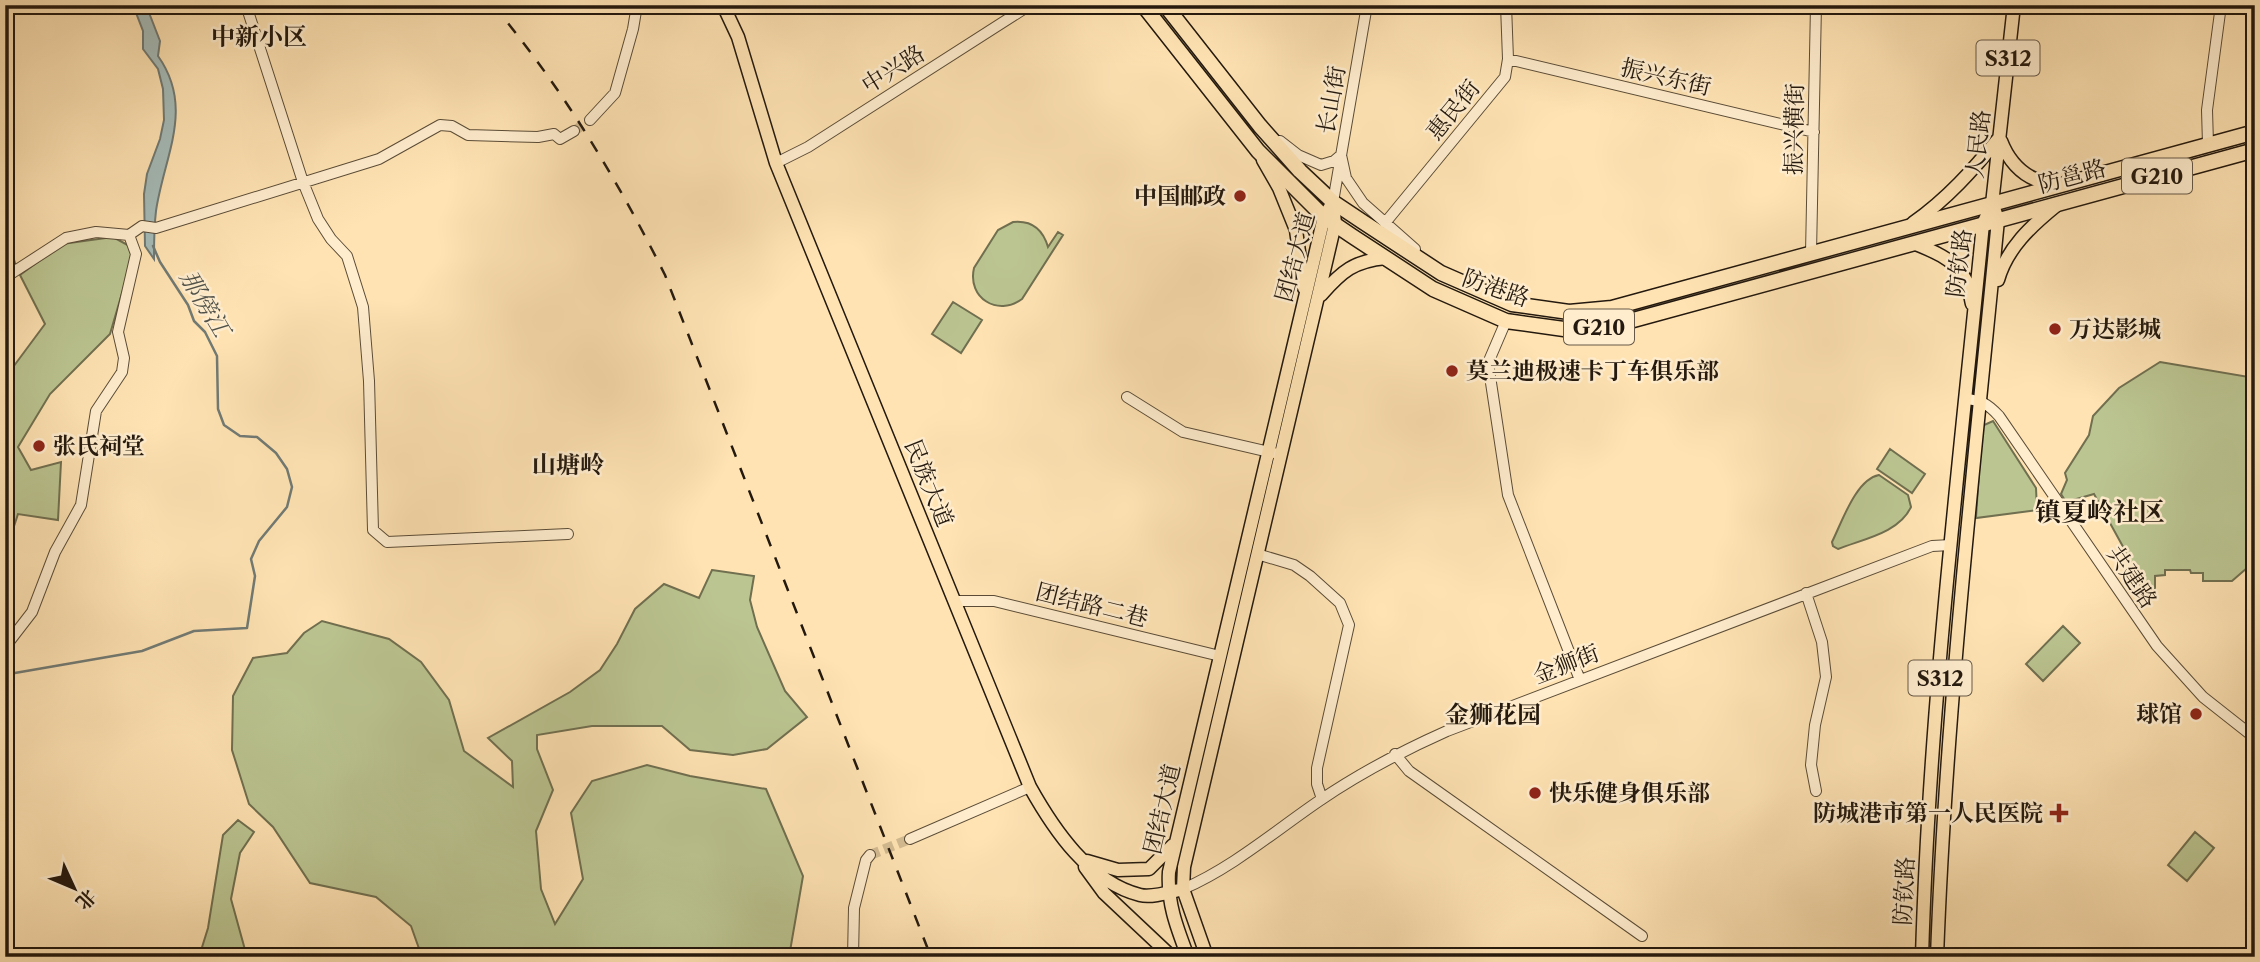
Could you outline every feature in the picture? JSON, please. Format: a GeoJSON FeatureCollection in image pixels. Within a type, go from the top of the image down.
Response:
{"type":"FeatureCollection","features":[{"type":"Feature","properties":{"kind":"highway","name":"防港路"},"geometry":{"type":"LineString","coordinates":[[1143,5],[1258,151],[1330,220],[1433,289],[1506,321],[1570,330],[1615,325],[1983,224]]}},
{"type":"Feature","properties":{"kind":"highway","name":"防港路"},"geometry":{"type":"LineString","coordinates":[[1165,5],[1260,126],[1300,171],[1334,202],[1441,273],[1512,304],[1569,312],[1612,308],[1992,204]]}},
{"type":"Feature","properties":{"kind":"highway","name":"防邕路"},"geometry":{"type":"LineString","coordinates":[[1992,204],[2255,132]]}},
{"type":"Feature","properties":{"kind":"highway","name":"防邕路"},"geometry":{"type":"LineString","coordinates":[[1983,224],[2255,150]]}},
{"type":"Feature","properties":{"kind":"main road","name":"民族大道"},"geometry":{"type":"LineString","coordinates":[[723,5],[738,37],[776,163],[1030,787],[1063,841],[1079,858],[1110,881],[1140,895],[1183,889]]}},
{"type":"Feature","properties":{"kind":"main road","name":"人民路"},"geometry":{"type":"LineString","coordinates":[[1992,204],[2014,5]]}},
{"type":"Feature","properties":{"kind":"main road"},"geometry":{"type":"LineString","coordinates":[[1909,226],[1935,208],[1960,184],[2000,138],[2007,157],[2020,171],[2041,183],[2058,185]]}},
{"type":"Feature","properties":{"kind":"main road"},"geometry":{"type":"LineString","coordinates":[[1258,151],[1279,188],[1296,230],[1312,296],[1351,266],[1366,260],[1386,258]]}},
{"type":"Feature","properties":{"kind":"main road","name":"团结大道"},"geometry":{"type":"LineString","coordinates":[[1188,957],[1174,922],[1168,893],[1169,872],[1220,656],[1274,453],[1334,202]]}},
{"type":"Feature","properties":{"kind":"main road"},"geometry":{"type":"LineString","coordinates":[[1989,311],[2003,263],[2020,239],[2060,203]]}},
{"type":"Feature","properties":{"kind":"main road","name":"防钦路"},"geometry":{"type":"LineString","coordinates":[[1937,957],[1945,804],[1998,220],[1992,204]]}},
{"type":"Feature","properties":{"kind":"main road","name":"防钦路"},"geometry":{"type":"LineString","coordinates":[[1922,957],[1926,853],[1951,545],[1983,224],[1992,204]]}},
{"type":"Feature","properties":{"kind":"main road"},"geometry":{"type":"LineString","coordinates":[[1913,243],[1951,262],[1964,276],[1974,311]]}},
{"type":"Feature","properties":{"kind":"main road","name":"团结大道"},"geometry":{"type":"LineString","coordinates":[[1207,957],[1183,889],[1184,867],[1258,554],[1274,453]]}},
{"type":"Feature","properties":{"kind":"main road"},"geometry":{"type":"LineString","coordinates":[[1079,858],[1118,870],[1149,869],[1176,842]]}},
{"type":"Feature","properties":{"kind":"main road"},"geometry":{"type":"LineString","coordinates":[[1079,858],[1104,893],[1172,957]]}},
{"type":"Feature","properties":{"kind":"street"},"geometry":{"type":"LineString","coordinates":[[246,5],[303,182],[318,219],[346,256],[363,307],[369,381],[373,530],[387,542],[568,534]]}},
{"type":"Feature","properties":{"kind":"street"},"geometry":{"type":"LineString","coordinates":[[590,120],[615,93],[637,5]]}},
{"type":"Feature","properties":{"kind":"street","name":"中兴路"},"geometry":{"type":"LineString","coordinates":[[776,163],[808,147],[1030,5]]}},
{"type":"Feature","properties":{"kind":"street","name":"长山街"},"geometry":{"type":"LineString","coordinates":[[1334,202],[1367,5]]}},
{"type":"Feature","properties":{"kind":"street","name":"惠民街"},"geometry":{"type":"LineString","coordinates":[[1385,223],[1505,76],[1508,59],[1506,5]]}},
{"type":"Feature","properties":{"kind":"street","name":"振兴横街"},"geometry":{"type":"LineString","coordinates":[[1811,253],[1816,5]]}},
{"type":"Feature","properties":{"kind":"street"},"geometry":{"type":"LineString","coordinates":[[2208,144],[2207,110],[2221,5]]}},
{"type":"Feature","properties":{"kind":"street","name":"振兴东街"},"geometry":{"type":"LineString","coordinates":[[1508,59],[1814,132]]}},
{"type":"Feature","properties":{"kind":"street"},"geometry":{"type":"LineString","coordinates":[[5,243],[12,273],[66,238],[96,232],[129,235],[142,226],[156,228],[379,159],[440,125],[452,125],[468,135],[554,134],[560,139],[574,131]]}},
{"type":"Feature","properties":{"kind":"street"},"geometry":{"type":"LineString","coordinates":[[1260,126],[1297,155],[1321,166],[1341,155],[1346,178],[1363,203],[1441,273]]}},
{"type":"Feature","properties":{"kind":"street"},"geometry":{"type":"LineString","coordinates":[[5,647],[32,612],[55,552],[81,505],[96,411],[122,372],[124,358],[118,332],[136,254],[129,235]]}},
{"type":"Feature","properties":{"kind":"street"},"geometry":{"type":"LineString","coordinates":[[1506,321],[1488,363],[1508,495],[1580,680]]}},
{"type":"Feature","properties":{"kind":"street"},"geometry":{"type":"LineString","coordinates":[[1127,397],[1184,432],[1274,453]]}},
{"type":"Feature","properties":{"kind":"street"},"geometry":{"type":"LineString","coordinates":[[1965,399],[1980,400]]}},
{"type":"Feature","properties":{"kind":"street","name":"共建路"},"geometry":{"type":"LineString","coordinates":[[1980,400],[1989,405],[1998,416],[2157,646],[2203,697],[2255,738]]}},
{"type":"Feature","properties":{"kind":"street","name":"金狮街"},"geometry":{"type":"LineString","coordinates":[[1183,889],[1206,879],[1322,799],[1395,754],[1447,731],[1806,593],[1932,546],[1951,545]]}},
{"type":"Feature","properties":{"kind":"street"},"geometry":{"type":"LineString","coordinates":[[1258,554],[1294,565],[1310,576],[1340,603],[1349,625],[1317,768],[1317,784],[1322,799]]}},
{"type":"Feature","properties":{"kind":"street"},"geometry":{"type":"LineString","coordinates":[[1806,593],[1822,642],[1826,677],[1812,752],[1811,765],[1816,791]]}},
{"type":"Feature","properties":{"kind":"street","name":"团结路二巷"},"geometry":{"type":"LineString","coordinates":[[954,601],[994,601],[1220,656]]}},
{"type":"Feature","properties":{"kind":"street"},"geometry":{"type":"LineString","coordinates":[[1395,754],[1409,771],[1642,936]]}},
{"type":"Feature","properties":{"kind":"street"},"geometry":{"type":"LineString","coordinates":[[910,839],[1030,787]]}},
{"type":"Feature","properties":{"kind":"street"},"geometry":{"type":"LineString","coordinates":[[853,957],[854,908],[866,860],[870,855]]}},
{"type":"Feature","properties":{"kind":"green space"},"geometry":{"type":"Polygon","coordinates":[[[1013,222],[1036,227],[1048,247],[1058,232],[1063,235],[1022,299],[1013,304],[994,305],[986,302],[975,288],[974,268],[998,230],[1013,222]]]}},
{"type":"Feature","properties":{"kind":"green space"},"geometry":{"type":"Polygon","coordinates":[[[113,237],[135,249],[110,334],[50,394],[18,447],[31,470],[61,462],[58,520],[18,514],[5,554],[5,378],[45,324],[20,275],[62,244],[113,237]]]}},
{"type":"Feature","properties":{"kind":"green space"},"geometry":{"type":"Polygon","coordinates":[[[953,302],[982,320],[961,353],[932,334],[953,302]]]}},
{"type":"Feature","properties":{"kind":"green space"},"geometry":{"type":"Polygon","coordinates":[[[2160,362],[2255,378],[2255,561],[2232,581],[2203,581],[2203,573],[2165,570],[2165,575],[2155,576],[2155,596],[2146,594],[2138,587],[2143,583],[2094,494],[2066,502],[2061,494],[2067,480],[2065,473],[2089,435],[2093,416],[2119,388],[2160,362]]]}},
{"type":"Feature","properties":{"kind":"green space"},"geometry":{"type":"Polygon","coordinates":[[[1993,421],[2036,488],[2037,510],[1976,518],[1982,426],[1993,421]]]}},
{"type":"Feature","properties":{"kind":"green space"},"geometry":{"type":"Polygon","coordinates":[[[1890,449],[1925,474],[1912,493],[1877,469],[1890,449]]]}},
{"type":"Feature","properties":{"kind":"green space"},"geometry":{"type":"Polygon","coordinates":[[[1879,475],[1908,495],[1911,507],[1898,523],[1879,534],[1838,549],[1833,546],[1832,542],[1845,513],[1857,493],[1863,484],[1879,475]]]}},
{"type":"Feature","properties":{"kind":"green space"},"geometry":{"type":"Polygon","coordinates":[[[712,570],[754,576],[750,600],[757,627],[785,691],[807,717],[767,749],[733,755],[690,750],[662,726],[592,726],[537,735],[537,749],[553,790],[536,831],[541,889],[555,924],[583,879],[571,813],[592,781],[647,765],[690,776],[766,789],[803,876],[789,957],[422,957],[411,926],[376,897],[310,883],[273,827],[249,804],[232,750],[233,696],[253,658],[287,653],[304,633],[322,621],[389,639],[421,662],[449,700],[464,751],[513,787],[512,761],[488,738],[570,692],[600,670],[635,609],[664,584],[699,598],[712,570]]]}},
{"type":"Feature","properties":{"kind":"green space"},"geometry":{"type":"Polygon","coordinates":[[[2063,626],[2080,643],[2043,681],[2026,664],[2063,626]]]}},
{"type":"Feature","properties":{"kind":"green space"},"geometry":{"type":"Polygon","coordinates":[[[238,820],[254,832],[240,853],[231,899],[247,957],[199,957],[208,928],[223,835],[238,820]]]}},
{"type":"Feature","properties":{"kind":"green space"},"geometry":{"type":"Polygon","coordinates":[[[2195,832],[2214,848],[2187,881],[2168,865],[2195,832]]]}},
{"type":"Feature","properties":{"kind":"water"},"geometry":{"type":"Polygon","coordinates":[[[133,5],[146,5],[160,41],[158,56],[169,75],[176,113],[156,211],[154,259],[145,246],[144,194],[147,174],[164,120],[163,89],[158,69],[143,49],[143,31],[133,5]]]}},
{"type":"Feature","properties":{"kind":"waterway","name":"那傍江"},"geometry":{"type":"LineString","coordinates":[[5,677],[9,674],[142,651],[194,631],[247,628],[255,576],[251,559],[259,541],[287,507],[292,487],[287,469],[276,453],[257,437],[240,436],[224,425],[218,409],[217,356],[205,332],[194,321],[188,305],[160,262],[153,246]]}},
{"type":"Feature","properties":{"kind":"tunnel"},"geometry":{"type":"LineString","coordinates":[[574,131],[590,120]]}},
{"type":"Feature","properties":{"kind":"tunnel"},"geometry":{"type":"LineString","coordinates":[[870,855],[910,839]]}},
{"type":"Feature","properties":{"kind":"railway"},"geometry":{"type":"LineString","coordinates":[[493,5],[542,68],[587,135],[628,204],[665,275],[931,957]]}},
{"type":"Feature","properties":{"kind":"place","name":"中国邮政"},"geometry":{"type":"Point","coordinates":[1240,196]}},
{"type":"Feature","properties":{"kind":"place","name":"万达影城"},"geometry":{"type":"Point","coordinates":[2055,329]}},
{"type":"Feature","properties":{"kind":"place","name":"莫兰迪极速卡丁车俱乐部"},"geometry":{"type":"Point","coordinates":[1452,371]}},
{"type":"Feature","properties":{"kind":"place","name":"张氏祠堂"},"geometry":{"type":"Point","coordinates":[39,446]}},
{"type":"Feature","properties":{"kind":"place","name":"球馆"},"geometry":{"type":"Point","coordinates":[2196,714]}},
{"type":"Feature","properties":{"kind":"place","name":"快乐健身俱乐部"},"geometry":{"type":"Point","coordinates":[1535,793]}},
{"type":"Feature","properties":{"kind":"place","name":"防城港市第一人民医院"},"geometry":{"type":"Point","coordinates":[2059,813]}},
{"type":"Feature","properties":{"kind":"district","name":"中新小区"},"geometry":{"type":"Point","coordinates":[259,36]}},
{"type":"Feature","properties":{"kind":"district","name":"山塘岭"},"geometry":{"type":"Point","coordinates":[568,464]}},
{"type":"Feature","properties":{"kind":"district","name":"镇夏岭社区"},"geometry":{"type":"Point","coordinates":[2100,512]}},
{"type":"Feature","properties":{"kind":"district","name":"金狮花园"},"geometry":{"type":"Point","coordinates":[1493,714]}}]}
